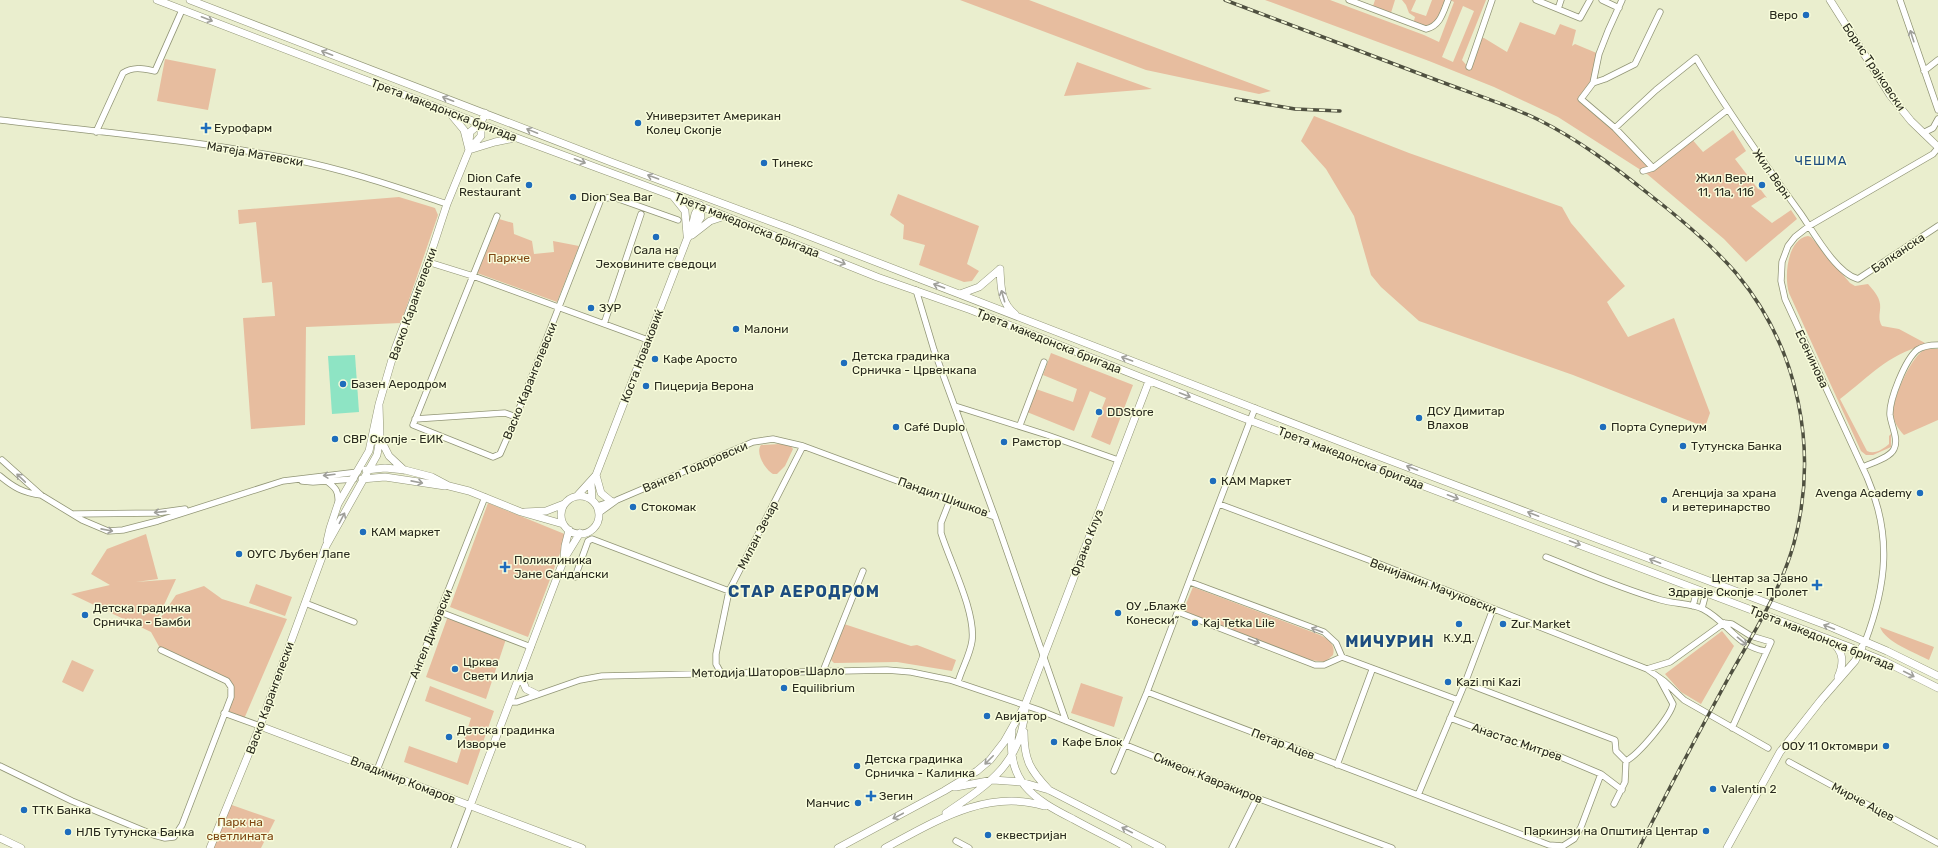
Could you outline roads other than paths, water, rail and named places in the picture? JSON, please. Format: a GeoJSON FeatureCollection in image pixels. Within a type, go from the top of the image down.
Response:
{"type":"FeatureCollection","features":[{"type":"Feature","properties":{"kind":"street","name":"Трета македонска бригада"},"geometry":{"type":"LineString","coordinates":[[157,0],[517,138],[672,195],[877,277],[916,290],[1252,421],[1861,651],[1938,688]]}},
{"type":"Feature","properties":{"kind":"street","name":"Трета македонска бригада"},"geometry":{"type":"LineString","coordinates":[[190,0],[1865,642],[1938,676]]}},
{"type":"Feature","properties":{"kind":"street"},"geometry":{"type":"LineString","coordinates":[[1349,0],[1426,29],[1434,28],[1439,21],[1448,0]]}},
{"type":"Feature","properties":{"kind":"street"},"geometry":{"type":"LineString","coordinates":[[1468,67],[1492,0]]}},
{"type":"Feature","properties":{"kind":"street"},"geometry":{"type":"LineString","coordinates":[[1536,0],[1580,18],[1590,0]]}},
{"type":"Feature","properties":{"kind":"street"},"geometry":{"type":"LineString","coordinates":[[1558,9],[1561,0]]}},
{"type":"Feature","properties":{"kind":"street"},"geometry":{"type":"LineString","coordinates":[[1602,0],[1619,8]]}},
{"type":"Feature","properties":{"kind":"street"},"geometry":{"type":"LineString","coordinates":[[1622,0],[1601,49],[1593,83],[1581,99],[1615,128],[1653,168]]}},
{"type":"Feature","properties":{"kind":"street","name":"Борис Трајковски"},"geometry":{"type":"LineString","coordinates":[[1830,0],[1890,95],[1938,148]]}},
{"type":"Feature","properties":{"kind":"street"},"geometry":{"type":"LineString","coordinates":[[1900,0],[1938,110]]}},
{"type":"Feature","properties":{"kind":"street"},"geometry":{"type":"LineString","coordinates":[[96,132],[123,73],[139,68],[155,71],[182,10]]}},
{"type":"Feature","properties":{"kind":"street"},"geometry":{"type":"LineString","coordinates":[[1593,83],[1605,79],[1635,64],[1660,12]]}},
{"type":"Feature","properties":{"kind":"street","name":"Жил Верн"},"geometry":{"type":"LineString","coordinates":[[1615,128],[1656,90],[1696,58],[1727,110],[1809,226],[1841,268],[1851,276],[1858,279]]}},
{"type":"Feature","properties":{"kind":"street"},"geometry":{"type":"LineString","coordinates":[[1924,71],[1938,60]]}},
{"type":"Feature","properties":{"kind":"street"},"geometry":{"type":"LineString","coordinates":[[1643,171],[1653,168],[1727,110]]}},
{"type":"Feature","properties":{"kind":"street"},"geometry":{"type":"LineString","coordinates":[[449,112],[464,130],[469,150]]}},
{"type":"Feature","properties":{"kind":"street"},"geometry":{"type":"LineString","coordinates":[[469,150],[470,132],[480,123],[485,112]]}},
{"type":"Feature","properties":{"kind":"street"},"geometry":{"type":"LineString","coordinates":[[1923,133],[1933,128],[1938,119]]}},
{"type":"Feature","properties":{"kind":"street","name":"Матеја Матевски"},"geometry":{"type":"LineString","coordinates":[[0,120],[177,141],[292,159],[392,186],[447,204]]}},
{"type":"Feature","properties":{"kind":"street"},"geometry":{"type":"LineString","coordinates":[[447,204],[469,150],[481,136],[480,123]]}},
{"type":"Feature","properties":{"kind":"street"},"geometry":{"type":"LineString","coordinates":[[469,150],[495,142],[517,138]]}},
{"type":"Feature","properties":{"kind":"street","name":"Есенинова"},"geometry":{"type":"LineString","coordinates":[[1865,642],[1879,597],[1884,572],[1885,547],[1879,507],[1863,468],[1787,304],[1782,285],[1782,262],[1788,246],[1795,237],[1809,226],[1933,154],[1938,148]]}},
{"type":"Feature","properties":{"kind":"street"},"geometry":{"type":"LineString","coordinates":[[672,195],[685,211],[687,239]]}},
{"type":"Feature","properties":{"kind":"street","name":"Коста Новаковиќ"},"geometry":{"type":"LineString","coordinates":[[577,496],[596,475],[687,239],[692,230],[695,214],[700,206],[703,196]]}},
{"type":"Feature","properties":{"kind":"street","name":"Васко Карангелевски"},"geometry":{"type":"LineString","coordinates":[[415,419],[413,425],[493,457],[500,454],[516,417],[601,199],[613,197],[678,220]]}},
{"type":"Feature","properties":{"kind":"street","name":"Васко Карангелески"},"geometry":{"type":"LineString","coordinates":[[210,848],[260,726],[326,546],[338,504],[358,472],[372,441],[379,404],[395,349],[428,262],[447,204]]}},
{"type":"Feature","properties":{"kind":"street"},"geometry":{"type":"LineString","coordinates":[[604,324],[641,214]]}},
{"type":"Feature","properties":{"kind":"street"},"geometry":{"type":"LineString","coordinates":[[497,216],[415,419],[505,413],[516,417]]}},
{"type":"Feature","properties":{"kind":"street"},"geometry":{"type":"LineString","coordinates":[[687,239],[701,226],[710,221],[726,216]]}},
{"type":"Feature","properties":{"kind":"street","name":"Балканска"},"geometry":{"type":"LineString","coordinates":[[1858,279],[1938,226]]}},
{"type":"Feature","properties":{"kind":"street","name":"Васко Карангелевски"},"geometry":{"type":"LineString","coordinates":[[428,262],[473,276],[559,307]]}},
{"type":"Feature","properties":{"kind":"street"},"geometry":{"type":"LineString","coordinates":[[960,294],[979,287],[1000,269],[1004,301],[1020,318]]}},
{"type":"Feature","properties":{"kind":"street"},"geometry":{"type":"LineString","coordinates":[[916,290],[934,350],[995,517]]}},
{"type":"Feature","properties":{"kind":"street"},"geometry":{"type":"LineString","coordinates":[[559,307],[648,340]]}},
{"type":"Feature","properties":{"kind":"street"},"geometry":{"type":"LineString","coordinates":[[1863,468],[1889,454],[1894,449],[1895,440],[1890,411],[1902,373],[1910,359],[1919,349],[1938,346]]}},
{"type":"Feature","properties":{"kind":"street"},"geometry":{"type":"LineString","coordinates":[[1020,425],[1044,362]]}},
{"type":"Feature","properties":{"kind":"street","name":"Фрањо Клуз"},"geometry":{"type":"LineString","coordinates":[[944,791],[983,765],[995,754],[1013,729],[1025,705],[1149,381]]}},
{"type":"Feature","properties":{"kind":"street","name":"Васко Карангелески"},"geometry":{"type":"LineString","coordinates":[[326,546],[377,455],[380,438],[379,404]]}},
{"type":"Feature","properties":{"kind":"street"},"geometry":{"type":"LineString","coordinates":[[955,406],[1020,425],[1118,460]]}},
{"type":"Feature","properties":{"kind":"street"},"geometry":{"type":"LineString","coordinates":[[1114,771],[1126,745],[1190,582],[1252,421],[1255,408]]}},
{"type":"Feature","properties":{"kind":"street"},"geometry":{"type":"LineString","coordinates":[[380,438],[389,456],[405,470]]}},
{"type":"Feature","properties":{"kind":"street","name":"Пандил Шишков"},"geometry":{"type":"LineString","coordinates":[[773,439],[803,446],[995,517],[1066,721]]}},
{"type":"Feature","properties":{"kind":"street","name":"Вангел Тодоровски"},"geometry":{"type":"LineString","coordinates":[[596,506],[615,501],[743,445],[773,439]]}},
{"type":"Feature","properties":{"kind":"street","name":"Милан Зечар"},"geometry":{"type":"LineString","coordinates":[[721,673],[716,664],[716,654],[729,591],[803,446]]}},
{"type":"Feature","properties":{"kind":"street"},"geometry":{"type":"LineString","coordinates":[[1,460],[41,495],[98,528],[111,532],[158,521],[283,481],[300,480],[328,482],[385,477],[431,485],[449,486]]}},
{"type":"Feature","properties":{"kind":"street"},"geometry":{"type":"LineString","coordinates":[[300,480],[312,477],[358,472],[369,469],[385,468],[405,470],[432,477],[449,486],[485,497],[521,512],[563,524],[569,530],[580,534],[588,532],[594,527],[598,520],[591,482]]}},
{"type":"Feature","properties":{"kind":"street"},"geometry":{"type":"LineString","coordinates":[[596,475],[601,493],[615,501]]}},
{"type":"Feature","properties":{"kind":"street"},"geometry":{"type":"LineString","coordinates":[[0,476],[12,487],[23,492],[41,495]]}},
{"type":"Feature","properties":{"kind":"street"},"geometry":{"type":"LineString","coordinates":[[328,482],[336,488],[338,493],[338,504]]}},
{"type":"Feature","properties":{"kind":"street"},"geometry":{"type":"LineString","coordinates":[[521,512],[546,511],[564,504],[577,496],[585,496],[596,506]]}},
{"type":"Feature","properties":{"kind":"street","name":"Ангел Димовски"},"geometry":{"type":"LineString","coordinates":[[377,770],[485,497]]}},
{"type":"Feature","properties":{"kind":"street"},"geometry":{"type":"LineString","coordinates":[[950,500],[941,523],[941,533],[969,612],[972,628],[970,650],[958,682]]}},
{"type":"Feature","properties":{"kind":"street"},"geometry":{"type":"LineString","coordinates":[[563,524],[561,516],[564,504]]}},
{"type":"Feature","properties":{"kind":"street","name":"Венијамин Мачуковски"},"geometry":{"type":"LineString","coordinates":[[1220,504],[1647,669],[1659,677],[1682,698],[1768,748]]}},
{"type":"Feature","properties":{"kind":"street"},"geometry":{"type":"LineString","coordinates":[[72,514],[91,515],[156,513],[199,508]]}},
{"type":"Feature","properties":{"kind":"street"},"geometry":{"type":"LineString","coordinates":[[564,559],[565,546],[569,530]]}},
{"type":"Feature","properties":{"kind":"street"},"geometry":{"type":"LineString","coordinates":[[454,848],[521,677],[564,559],[580,534]]}},
{"type":"Feature","properties":{"kind":"street"},"geometry":{"type":"LineString","coordinates":[[574,577],[588,541],[592,539],[729,591]]}},
{"type":"Feature","properties":{"kind":"street"},"geometry":{"type":"LineString","coordinates":[[1546,557],[1662,601],[1702,608],[1724,623],[1745,644],[1754,649],[1765,651]]}},
{"type":"Feature","properties":{"kind":"street"},"geometry":{"type":"LineString","coordinates":[[823,671],[862,571]]}},
{"type":"Feature","properties":{"kind":"street"},"geometry":{"type":"LineString","coordinates":[[1190,582],[1324,632],[1336,643],[1342,657],[1372,670],[1458,700]]}},
{"type":"Feature","properties":{"kind":"street"},"geometry":{"type":"LineString","coordinates":[[1693,606],[1697,590]]}},
{"type":"Feature","properties":{"kind":"street"},"geometry":{"type":"LineString","coordinates":[[1702,608],[1706,593]]}},
{"type":"Feature","properties":{"kind":"street"},"geometry":{"type":"LineString","coordinates":[[305,603],[354,622]]}},
{"type":"Feature","properties":{"kind":"street"},"geometry":{"type":"LineString","coordinates":[[1418,795],[1465,683],[1493,609]]}},
{"type":"Feature","properties":{"kind":"street"},"geometry":{"type":"LineString","coordinates":[[440,612],[531,647]]}},
{"type":"Feature","properties":{"kind":"street"},"geometry":{"type":"LineString","coordinates":[[1178,612],[1315,665],[1324,665],[1342,657]]}},
{"type":"Feature","properties":{"kind":"street"},"geometry":{"type":"LineString","coordinates":[[1647,669],[1659,667],[1670,662],[1724,623],[1732,624],[1751,636],[1771,642],[1765,651],[1732,728]]}},
{"type":"Feature","properties":{"kind":"street"},"geometry":{"type":"LineString","coordinates":[[1829,639],[1838,648],[1842,655],[1841,669],[1835,682]]}},
{"type":"Feature","properties":{"kind":"street"},"geometry":{"type":"LineString","coordinates":[[1727,848],[1771,765],[1791,736],[1835,682],[1855,661],[1865,642]]}},
{"type":"Feature","properties":{"kind":"street"},"geometry":{"type":"LineString","coordinates":[[0,766],[72,801],[154,835],[171,838],[180,831],[232,692],[227,681],[161,650]]}},
{"type":"Feature","properties":{"kind":"street","name":"Методија Шаторов-Шарло"},"geometry":{"type":"LineString","coordinates":[[511,702],[517,702],[536,694],[580,680],[602,676],[887,670],[912,672],[958,682],[1025,705]]}},
{"type":"Feature","properties":{"kind":"street"},"geometry":{"type":"LineString","coordinates":[[1337,765],[1372,670]]}},
{"type":"Feature","properties":{"kind":"street"},"geometry":{"type":"LineString","coordinates":[[521,677],[526,689],[536,694]]}},
{"type":"Feature","properties":{"kind":"street"},"geometry":{"type":"LineString","coordinates":[[1626,760],[1645,746],[1671,712],[1673,704],[1659,677]]}},
{"type":"Feature","properties":{"kind":"street"},"geometry":{"type":"LineString","coordinates":[[1465,683],[1615,740],[1616,751],[1626,760]]}},
{"type":"Feature","properties":{"kind":"street","name":"Петар Ацев"},"geometry":{"type":"LineString","coordinates":[[1147,692],[1549,844],[1563,846],[1574,839],[1581,827],[1601,774]]}},
{"type":"Feature","properties":{"kind":"street","name":"Фрањо Клуз"},"geometry":{"type":"LineString","coordinates":[[931,823],[993,780],[1011,756],[1023,727],[1025,705]]}},
{"type":"Feature","properties":{"kind":"street","name":"Симеон Кавракиров"},"geometry":{"type":"LineString","coordinates":[[1025,705],[1257,798],[1392,848]]}},
{"type":"Feature","properties":{"kind":"street","name":"Владимир Комаров"},"geometry":{"type":"LineString","coordinates":[[224,712],[582,848]]}},
{"type":"Feature","properties":{"kind":"street","name":"Анастас Митрев"},"geometry":{"type":"LineString","coordinates":[[1450,718],[1514,742],[1556,755],[1601,774],[1622,790]]}},
{"type":"Feature","properties":{"kind":"street"},"geometry":{"type":"LineString","coordinates":[[1023,727],[1025,754],[1029,767],[1049,790]]}},
{"type":"Feature","properties":{"kind":"street","name":"Фрањо Клуз"},"geometry":{"type":"LineString","coordinates":[[1013,729],[1011,756],[1021,782]]}},
{"type":"Feature","properties":{"kind":"street"},"geometry":{"type":"LineString","coordinates":[[1614,804],[1625,782],[1626,760]]}},
{"type":"Feature","properties":{"kind":"street","name":"Мирче Ацев"},"geometry":{"type":"LineString","coordinates":[[1789,762],[1938,843]]}},
{"type":"Feature","properties":{"kind":"street"},"geometry":{"type":"LineString","coordinates":[[838,848],[944,791],[993,780],[1021,782],[1049,790],[1162,848]]}},
{"type":"Feature","properties":{"kind":"street"},"geometry":{"type":"LineString","coordinates":[[1021,782],[1033,796],[1050,808]]}},
{"type":"Feature","properties":{"kind":"street"},"geometry":{"type":"LineString","coordinates":[[1232,848],[1257,798]]}},
{"type":"Feature","properties":{"kind":"street"},"geometry":{"type":"LineString","coordinates":[[885,848],[931,823],[975,806],[990,802],[1011,800],[1036,803],[1050,808],[1128,848]]}},
{"type":"Feature","properties":{"kind":"street"},"geometry":{"type":"LineString","coordinates":[[0,838],[21,848]]}},
{"type":"Feature","properties":{"kind":"street"},"geometry":{"type":"LineString","coordinates":[[956,841],[969,848]]}},
{"type":"Feature","properties":{"kind":"railway"},"geometry":{"type":"LineString","coordinates":[[1225,0],[1512,108],[1539,120],[1568,136],[1624,174],[1673,213],[1706,242],[1736,273],[1758,302],[1775,334],[1789,367],[1798,401],[1803,436],[1804,472],[1801,508],[1794,543],[1782,577],[1766,610],[1695,739],[1639,848]]}},
{"type":"Feature","properties":{"kind":"railway"},"geometry":{"type":"LineString","coordinates":[[1236,99],[1295,109],[1340,111]]}},
{"type":"Feature","properties":{"kind":"place","name":"Веро"},"geometry":{"type":"Point","coordinates":[1806,15]}},
{"type":"Feature","properties":{"kind":"place","name":"Универзитет Американ Колеџ Скопје"},"geometry":{"type":"Point","coordinates":[638,123]}},
{"type":"Feature","properties":{"kind":"place","name":"Еурофарм"},"geometry":{"type":"Point","coordinates":[206,128]}},
{"type":"Feature","properties":{"kind":"place","name":"Тинекс"},"geometry":{"type":"Point","coordinates":[764,163]}},
{"type":"Feature","properties":{"kind":"place","name":"Dion Cafe Restaurant"},"geometry":{"type":"Point","coordinates":[529,185]}},
{"type":"Feature","properties":{"kind":"place","name":"Жил Верн 11, 11а, 11б"},"geometry":{"type":"Point","coordinates":[1762,185]}},
{"type":"Feature","properties":{"kind":"place","name":"Dion Sea Bar"},"geometry":{"type":"Point","coordinates":[573,197]}},
{"type":"Feature","properties":{"kind":"place","name":"Сала на Јеховините сведоци"},"geometry":{"type":"Point","coordinates":[656,237]}},
{"type":"Feature","properties":{"kind":"place","name":"ЗУР"},"geometry":{"type":"Point","coordinates":[591,308]}},
{"type":"Feature","properties":{"kind":"place","name":"Малони"},"geometry":{"type":"Point","coordinates":[736,329]}},
{"type":"Feature","properties":{"kind":"place","name":"Кафе Аросто"},"geometry":{"type":"Point","coordinates":[655,359]}},
{"type":"Feature","properties":{"kind":"place","name":"Детска градинка Срничка - Црвенкапа"},"geometry":{"type":"Point","coordinates":[844,363]}},
{"type":"Feature","properties":{"kind":"place","name":"Базен Аеродром"},"geometry":{"type":"Point","coordinates":[343,384]}},
{"type":"Feature","properties":{"kind":"place","name":"Пицерија Верона"},"geometry":{"type":"Point","coordinates":[646,386]}},
{"type":"Feature","properties":{"kind":"place","name":"DDStore"},"geometry":{"type":"Point","coordinates":[1099,412]}},
{"type":"Feature","properties":{"kind":"place","name":"ДСУ Димитар Влахов"},"geometry":{"type":"Point","coordinates":[1419,418]}},
{"type":"Feature","properties":{"kind":"place","name":"Café Duplo"},"geometry":{"type":"Point","coordinates":[896,427]}},
{"type":"Feature","properties":{"kind":"place","name":"Порта Супериум"},"geometry":{"type":"Point","coordinates":[1603,427]}},
{"type":"Feature","properties":{"kind":"place","name":"СВР Скопје - ЕИК"},"geometry":{"type":"Point","coordinates":[335,439]}},
{"type":"Feature","properties":{"kind":"place","name":"Рамстор"},"geometry":{"type":"Point","coordinates":[1004,442]}},
{"type":"Feature","properties":{"kind":"place","name":"Тутунска Банка"},"geometry":{"type":"Point","coordinates":[1683,446]}},
{"type":"Feature","properties":{"kind":"place","name":"КАМ Маркет"},"geometry":{"type":"Point","coordinates":[1213,481]}},
{"type":"Feature","properties":{"kind":"place","name":"Avenga Academy"},"geometry":{"type":"Point","coordinates":[1920,493]}},
{"type":"Feature","properties":{"kind":"place","name":"Агенција за храна и ветеринарство"},"geometry":{"type":"Point","coordinates":[1664,500]}},
{"type":"Feature","properties":{"kind":"place","name":"Стокомак"},"geometry":{"type":"Point","coordinates":[633,507]}},
{"type":"Feature","properties":{"kind":"place","name":"КАМ маркет"},"geometry":{"type":"Point","coordinates":[363,532]}},
{"type":"Feature","properties":{"kind":"place","name":"ОУГС Љубен Лапе"},"geometry":{"type":"Point","coordinates":[239,554]}},
{"type":"Feature","properties":{"kind":"place","name":"Поликлиника Јане Сандански"},"geometry":{"type":"Point","coordinates":[505,567]}},
{"type":"Feature","properties":{"kind":"place","name":"Центар за Јавно Здравје Скопје - Пролет"},"geometry":{"type":"Point","coordinates":[1817,585]}},
{"type":"Feature","properties":{"kind":"place","name":"ОУ „Блаже Конески“"},"geometry":{"type":"Point","coordinates":[1118,613]}},
{"type":"Feature","properties":{"kind":"place","name":"Детска градинка Срничка - Бамби"},"geometry":{"type":"Point","coordinates":[85,615]}},
{"type":"Feature","properties":{"kind":"place","name":"Kaj Tetka Lile"},"geometry":{"type":"Point","coordinates":[1195,623]}},
{"type":"Feature","properties":{"kind":"place","name":"К.У.Д."},"geometry":{"type":"Point","coordinates":[1459,624]}},
{"type":"Feature","properties":{"kind":"place","name":"Zur Market"},"geometry":{"type":"Point","coordinates":[1503,624]}},
{"type":"Feature","properties":{"kind":"place","name":"Црква Свети Илија"},"geometry":{"type":"Point","coordinates":[455,669]}},
{"type":"Feature","properties":{"kind":"place","name":"Kazi mi Kazi"},"geometry":{"type":"Point","coordinates":[1448,682]}},
{"type":"Feature","properties":{"kind":"place","name":"Equilibrium"},"geometry":{"type":"Point","coordinates":[784,688]}},
{"type":"Feature","properties":{"kind":"place","name":"Авијатор"},"geometry":{"type":"Point","coordinates":[987,716]}},
{"type":"Feature","properties":{"kind":"place","name":"Детска градинка Изворче"},"geometry":{"type":"Point","coordinates":[449,737]}},
{"type":"Feature","properties":{"kind":"place","name":"Кафе Блок"},"geometry":{"type":"Point","coordinates":[1054,742]}},
{"type":"Feature","properties":{"kind":"place","name":"ООУ 11 Октомври"},"geometry":{"type":"Point","coordinates":[1886,746]}},
{"type":"Feature","properties":{"kind":"place","name":"Детска градинка Срничка - Калинка"},"geometry":{"type":"Point","coordinates":[857,766]}},
{"type":"Feature","properties":{"kind":"place","name":"Valentin 2"},"geometry":{"type":"Point","coordinates":[1713,789]}},
{"type":"Feature","properties":{"kind":"place","name":"Зегин"},"geometry":{"type":"Point","coordinates":[871,796]}},
{"type":"Feature","properties":{"kind":"place","name":"Манчис"},"geometry":{"type":"Point","coordinates":[858,803]}},
{"type":"Feature","properties":{"kind":"place","name":"ТТК Банка"},"geometry":{"type":"Point","coordinates":[24,810]}},
{"type":"Feature","properties":{"kind":"place","name":"Паркинзи на Општина Центар"},"geometry":{"type":"Point","coordinates":[1706,831]}},
{"type":"Feature","properties":{"kind":"place","name":"НЛБ Тутунска Банка"},"geometry":{"type":"Point","coordinates":[68,832]}},
{"type":"Feature","properties":{"kind":"place","name":"еквестријан"},"geometry":{"type":"Point","coordinates":[988,835]}},
{"type":"Feature","properties":{"kind":"district","name":"ЧЕШМА"},"geometry":{"type":"Point","coordinates":[1821,160]}},
{"type":"Feature","properties":{"kind":"district","name":"СТАР АЕРОДРОМ"},"geometry":{"type":"Point","coordinates":[804,591]}},
{"type":"Feature","properties":{"kind":"district","name":"МИЧУРИН"},"geometry":{"type":"Point","coordinates":[1390,641]}},
{"type":"Feature","properties":{"kind":"park label","name":"Паркче"},"geometry":{"type":"Point","coordinates":[509,258]}},
{"type":"Feature","properties":{"kind":"park label","name":"Парк на светлината"},"geometry":{"type":"Point","coordinates":[240,829]}}]}
